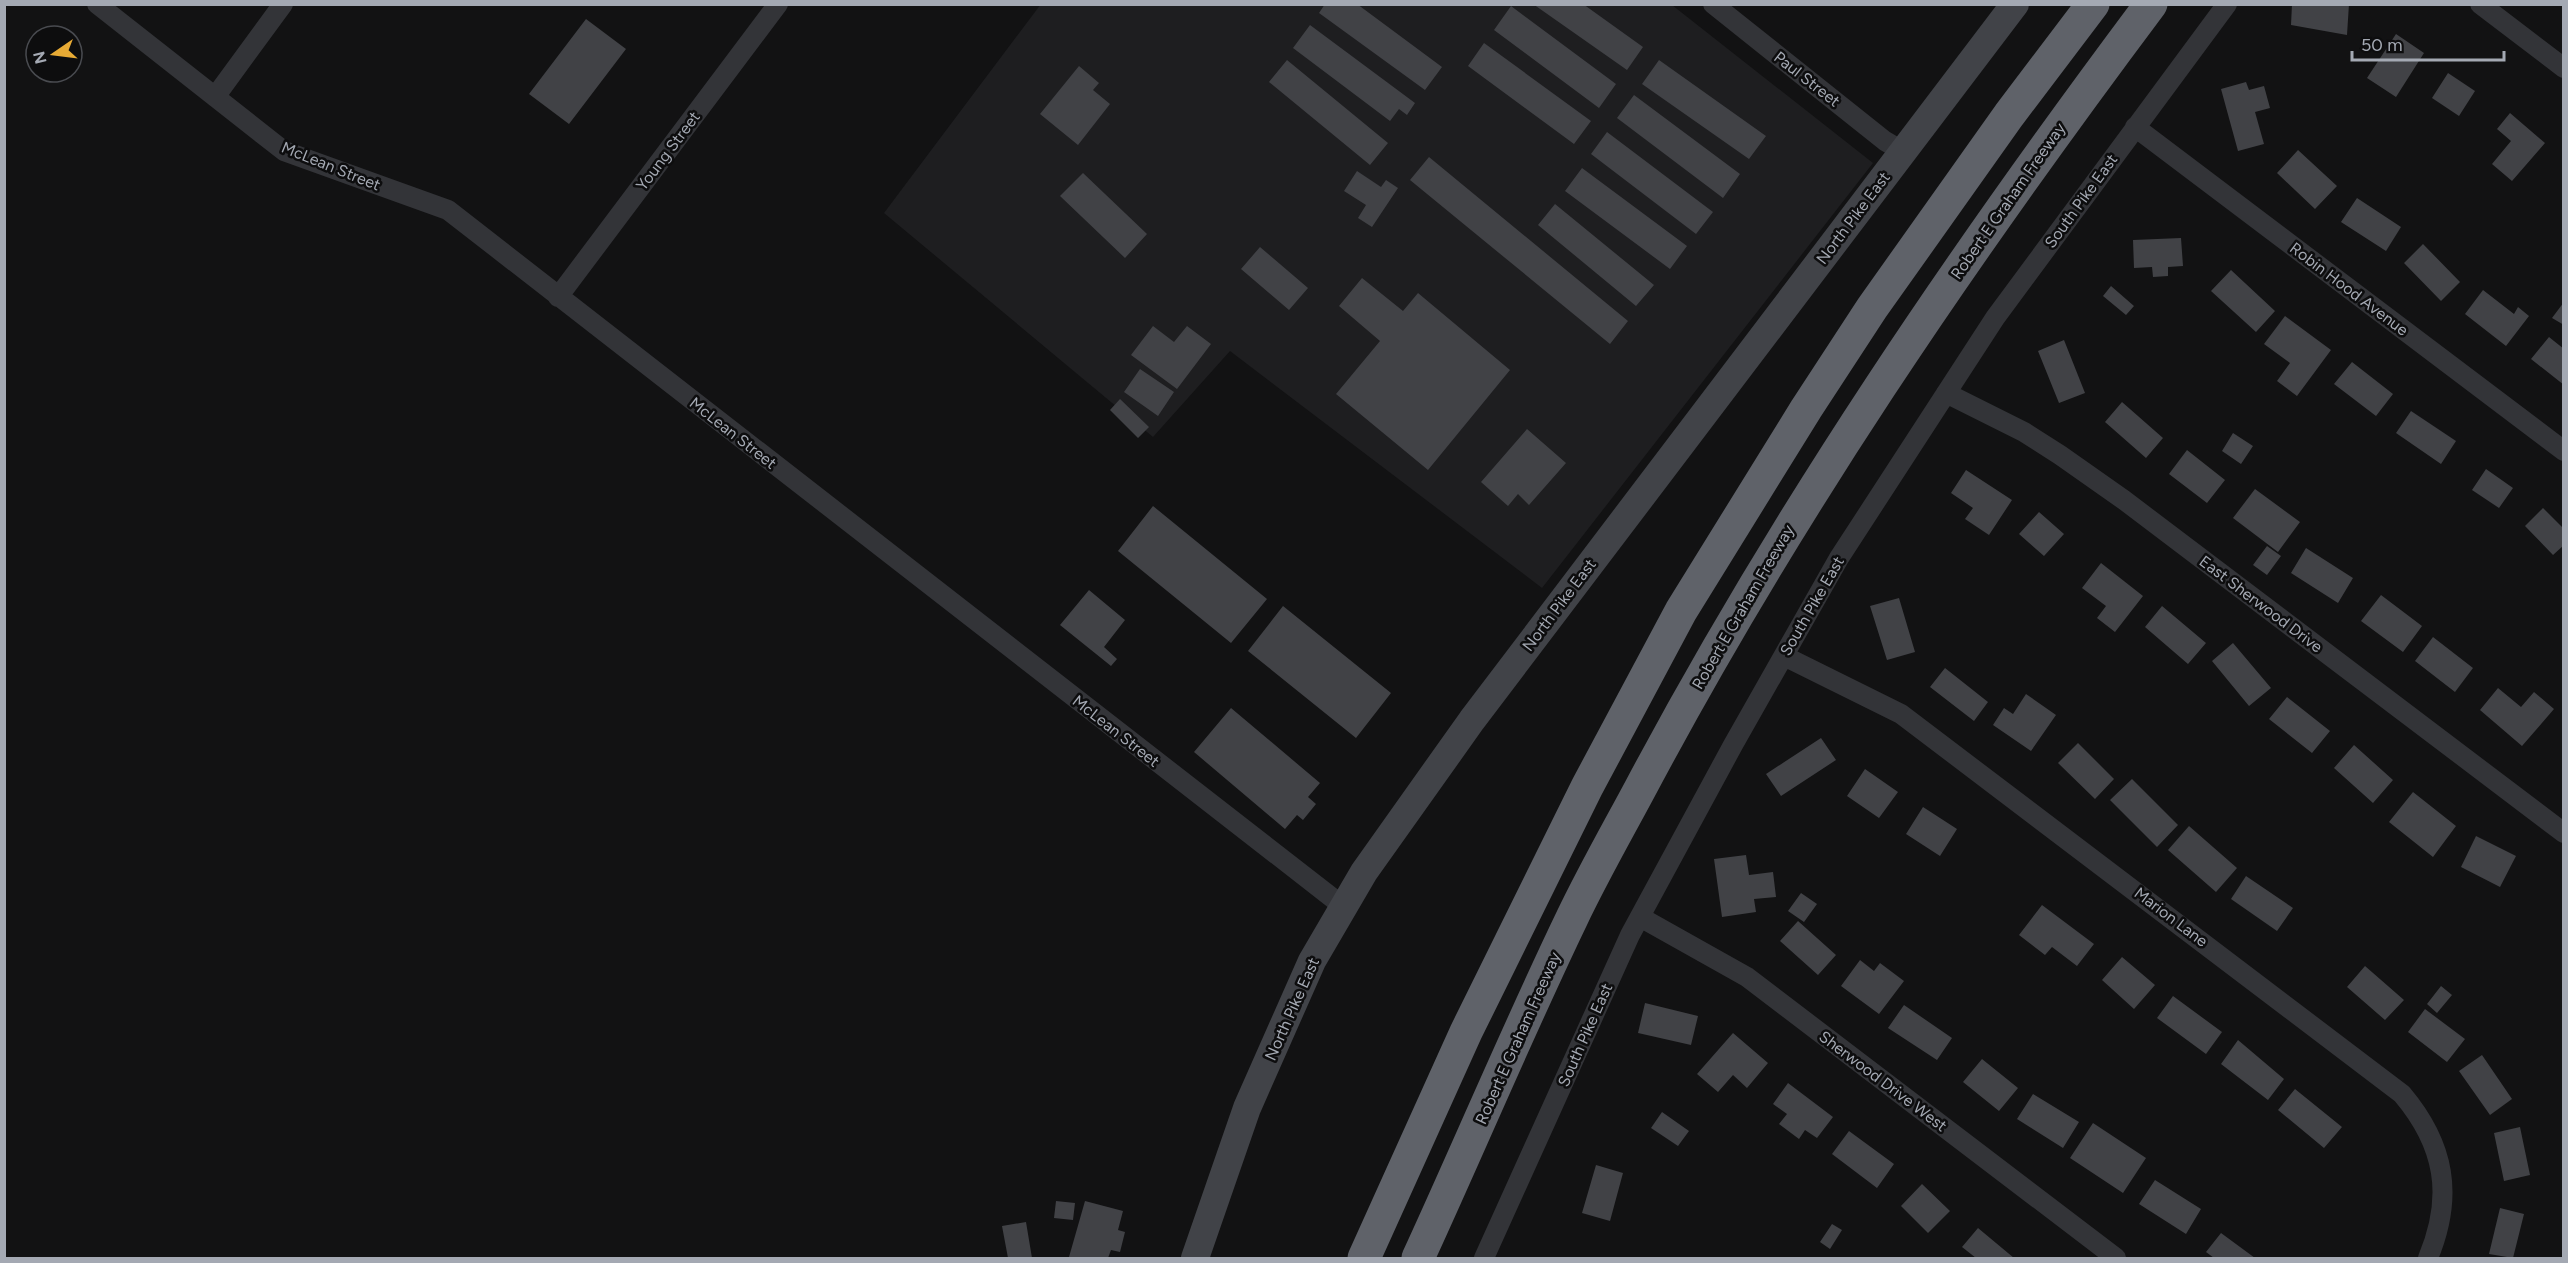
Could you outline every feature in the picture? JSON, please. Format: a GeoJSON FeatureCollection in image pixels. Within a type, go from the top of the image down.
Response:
{"type":"FeatureCollection","features":[{"type":"Feature","properties":{"kind":"highway"},"geometry":{"type":"LineString","coordinates":[[1364,1258],[1466,1032],[1587,787],[1681,611],[1806,409],[1872,308],[2009,115],[2093,4]]}},
{"type":"Feature","properties":{"kind":"highway","name":"Robert E Graham Freeway"},"geometry":{"type":"LineString","coordinates":[[1418,1258],[1572,917],[1674,726],[1787,530],[1888,374],[2055,132],[2151,4]]}},
{"type":"Feature","properties":{"kind":"street","name":"McLean Street"},"geometry":{"type":"LineString","coordinates":[[97,4],[284,151],[448,210],[1344,907]]}},
{"type":"Feature","properties":{"kind":"street"},"geometry":{"type":"LineString","coordinates":[[216,97],[283,4]]}},
{"type":"Feature","properties":{"kind":"street","name":"Young Street"},"geometry":{"type":"LineString","coordinates":[[558,297],[778,4]]}},
{"type":"Feature","properties":{"kind":"street","name":"Paul Street"},"geometry":{"type":"LineString","coordinates":[[1713,4],[1885,141],[1904,152]]}},
{"type":"Feature","properties":{"kind":"street","name":"North Pike East"},"geometry":{"type":"LineString","coordinates":[[1195,1258],[1247,1108],[1312,961],[1364,872],[1472,720],[2015,4]]}},
{"type":"Feature","properties":{"kind":"street","name":"South Pike East"},"geometry":{"type":"LineString","coordinates":[[1484,1258],[1640,917],[1839,558],[1995,318],[2227,4]]}},
{"type":"Feature","properties":{"kind":"street"},"geometry":{"type":"LineString","coordinates":[[2480,4],[2564,68]]}},
{"type":"Feature","properties":{"kind":"street","name":"Robin Hood Avenue"},"geometry":{"type":"LineString","coordinates":[[2135,127],[2564,451]]}},
{"type":"Feature","properties":{"kind":"street","name":"East Sherwood Drive"},"geometry":{"type":"LineString","coordinates":[[1946,393],[2033,438],[2124,500],[2564,833]]}},
{"type":"Feature","properties":{"kind":"street","name":"Marion Lane"},"geometry":{"type":"LineString","coordinates":[[1784,656],[1900,714],[2402,1094],[2428,1130],[2442,1172],[2442,1216],[2428,1258]]}},
{"type":"Feature","properties":{"kind":"street","name":"Sherwood Drive West"},"geometry":{"type":"LineString","coordinates":[[1640,917],[1747,977],[2116,1258]]}},
{"type":"Feature","properties":{"kind":"shaded area"},"geometry":{"type":"Polygon","coordinates":[[[1041,4],[1672,5],[1873,163],[1542,588],[1230,351],[1153,437],[884,213],[1041,4]]]}},
{"type":"Feature","properties":{"kind":"building"},"geometry":{"type":"Polygon","coordinates":[[[1325,4],[1357,4],[1442,67],[1425,90],[1319,13],[1325,4]]]}},
{"type":"Feature","properties":{"kind":"building"},"geometry":{"type":"Polygon","coordinates":[[[1533,4],[1583,4],[1643,47],[1627,70],[1533,4]]]}},
{"type":"Feature","properties":{"kind":"building"},"geometry":{"type":"Polygon","coordinates":[[[2292,4],[2349,4],[2347,35],[2291,25],[2292,4]]]}},
{"type":"Feature","properties":{"kind":"building"},"geometry":{"type":"Polygon","coordinates":[[[1511,6],[1616,84],[1599,108],[1494,30],[1511,6]]]}},
{"type":"Feature","properties":{"kind":"building"},"geometry":{"type":"Polygon","coordinates":[[[586,19],[626,49],[569,124],[529,94],[586,19]]]}},
{"type":"Feature","properties":{"kind":"building"},"geometry":{"type":"Polygon","coordinates":[[[1310,25],[1415,103],[1407,115],[1399,109],[1390,121],[1293,48],[1310,25]]]}},
{"type":"Feature","properties":{"kind":"building"},"geometry":{"type":"Polygon","coordinates":[[[2396,34],[2424,53],[2396,97],[2367,78],[2396,34]]]}},
{"type":"Feature","properties":{"kind":"building"},"geometry":{"type":"Polygon","coordinates":[[[1484,43],[1591,121],[1574,144],[1468,66],[1484,43]]]}},
{"type":"Feature","properties":{"kind":"building"},"geometry":{"type":"Polygon","coordinates":[[[1287,60],[1388,143],[1370,165],[1269,82],[1287,60]]]}},
{"type":"Feature","properties":{"kind":"building"},"geometry":{"type":"Polygon","coordinates":[[[1659,60],[1766,136],[1749,159],[1642,84],[1659,60]]]}},
{"type":"Feature","properties":{"kind":"building"},"geometry":{"type":"Polygon","coordinates":[[[1079,66],[1099,83],[1093,90],[1110,104],[1078,145],[1040,114],[1079,66]]]}},
{"type":"Feature","properties":{"kind":"building"},"geometry":{"type":"Polygon","coordinates":[[[2448,73],[2475,91],[2459,116],[2432,98],[2448,73]]]}},
{"type":"Feature","properties":{"kind":"building"},"geometry":{"type":"Polygon","coordinates":[[[2246,82],[2249,90],[2264,86],[2270,108],[2255,112],[2264,144],[2238,151],[2221,89],[2246,82]]]}},
{"type":"Feature","properties":{"kind":"building"},"geometry":{"type":"Polygon","coordinates":[[[1634,95],[1740,174],[1723,198],[1617,118],[1634,95]]]}},
{"type":"Feature","properties":{"kind":"building"},"geometry":{"type":"Polygon","coordinates":[[[2510,113],[2545,143],[2512,181],[2492,164],[2511,141],[2497,129],[2510,113]]]}},
{"type":"Feature","properties":{"kind":"building"},"geometry":{"type":"Polygon","coordinates":[[[1607,132],[1713,212],[1696,234],[1591,154],[1607,132]]]}},
{"type":"Feature","properties":{"kind":"building"},"geometry":{"type":"Polygon","coordinates":[[[2298,150],[2337,186],[2315,209],[2277,173],[2298,150]]]}},
{"type":"Feature","properties":{"kind":"building"},"geometry":{"type":"Polygon","coordinates":[[[1429,157],[1628,321],[1610,344],[1410,180],[1429,157]]]}},
{"type":"Feature","properties":{"kind":"building"},"geometry":{"type":"Polygon","coordinates":[[[1582,168],[1687,246],[1670,269],[1565,191],[1582,168]]]}},
{"type":"Feature","properties":{"kind":"building"},"geometry":{"type":"Polygon","coordinates":[[[1357,171],[1381,187],[1386,180],[1398,188],[1372,227],[1358,218],[1366,205],[1344,191],[1357,171]]]}},
{"type":"Feature","properties":{"kind":"building"},"geometry":{"type":"Polygon","coordinates":[[[1083,173],[1147,234],[1125,258],[1060,196],[1083,173]]]}},
{"type":"Feature","properties":{"kind":"building"},"geometry":{"type":"Polygon","coordinates":[[[2357,198],[2401,227],[2386,251],[2341,222],[2357,198]]]}},
{"type":"Feature","properties":{"kind":"building"},"geometry":{"type":"Polygon","coordinates":[[[1555,204],[1654,285],[1636,306],[1538,225],[1555,204]]]}},
{"type":"Feature","properties":{"kind":"building"},"geometry":{"type":"Polygon","coordinates":[[[2181,238],[2183,266],[2168,267],[2168,276],[2153,277],[2152,267],[2134,268],[2133,240],[2181,238]]]}},
{"type":"Feature","properties":{"kind":"building"},"geometry":{"type":"Polygon","coordinates":[[[2423,244],[2460,282],[2441,301],[2404,263],[2423,244]]]}},
{"type":"Feature","properties":{"kind":"building"},"geometry":{"type":"Polygon","coordinates":[[[1260,247],[1308,288],[1289,310],[1241,269],[1260,247]]]}},
{"type":"Feature","properties":{"kind":"building"},"geometry":{"type":"Polygon","coordinates":[[[2231,270],[2275,311],[2256,332],[2211,291],[2231,270]]]}},
{"type":"Feature","properties":{"kind":"building"},"geometry":{"type":"Polygon","coordinates":[[[1362,278],[1403,311],[1418,293],[1510,370],[1428,470],[1336,394],[1380,341],[1339,306],[1362,278]]]}},
{"type":"Feature","properties":{"kind":"building"},"geometry":{"type":"Polygon","coordinates":[[[2111,286],[2134,306],[2126,315],[2103,296],[2111,286]]]}},
{"type":"Feature","properties":{"kind":"building"},"geometry":{"type":"Polygon","coordinates":[[[2483,290],[2514,314],[2518,307],[2529,316],[2506,346],[2465,314],[2483,290]]]}},
{"type":"Feature","properties":{"kind":"building"},"geometry":{"type":"Polygon","coordinates":[[[2564,302],[2564,325],[2552,318],[2564,302]]]}},
{"type":"Feature","properties":{"kind":"building"},"geometry":{"type":"Polygon","coordinates":[[[2285,316],[2331,350],[2297,396],[2277,381],[2290,363],[2264,344],[2285,316]]]}},
{"type":"Feature","properties":{"kind":"building"},"geometry":{"type":"Polygon","coordinates":[[[1153,326],[1174,342],[1187,326],[1211,344],[1177,389],[1131,355],[1153,326]]]}},
{"type":"Feature","properties":{"kind":"building"},"geometry":{"type":"Polygon","coordinates":[[[2549,337],[2564,349],[2564,385],[2531,359],[2549,337]]]}},
{"type":"Feature","properties":{"kind":"building"},"geometry":{"type":"Polygon","coordinates":[[[2064,340],[2085,393],[2059,403],[2038,351],[2064,340]]]}},
{"type":"Feature","properties":{"kind":"building"},"geometry":{"type":"Polygon","coordinates":[[[2352,362],[2393,394],[2376,416],[2334,384],[2352,362]]]}},
{"type":"Feature","properties":{"kind":"building"},"geometry":{"type":"Polygon","coordinates":[[[1140,369],[1174,392],[1158,416],[1124,392],[1140,369]]]}},
{"type":"Feature","properties":{"kind":"building"},"geometry":{"type":"Polygon","coordinates":[[[1120,399],[1149,427],[1138,438],[1110,410],[1120,399]]]}},
{"type":"Feature","properties":{"kind":"building"},"geometry":{"type":"Polygon","coordinates":[[[2122,402],[2163,438],[2146,458],[2105,422],[2122,402]]]}},
{"type":"Feature","properties":{"kind":"building"},"geometry":{"type":"Polygon","coordinates":[[[2411,411],[2456,441],[2441,464],[2396,433],[2411,411]]]}},
{"type":"Feature","properties":{"kind":"building"},"geometry":{"type":"Polygon","coordinates":[[[1527,429],[1566,463],[1529,505],[1518,494],[1508,506],[1481,482],[1527,429]]]}},
{"type":"Feature","properties":{"kind":"building"},"geometry":{"type":"Polygon","coordinates":[[[2233,433],[2253,446],[2241,464],[2222,451],[2233,433]]]}},
{"type":"Feature","properties":{"kind":"building"},"geometry":{"type":"Polygon","coordinates":[[[2187,450],[2225,480],[2207,503],[2169,474],[2187,450]]]}},
{"type":"Feature","properties":{"kind":"building"},"geometry":{"type":"Polygon","coordinates":[[[2486,469],[2513,488],[2499,508],[2472,490],[2486,469]]]}},
{"type":"Feature","properties":{"kind":"building"},"geometry":{"type":"Polygon","coordinates":[[[1966,470],[2012,500],[1989,535],[1965,519],[1973,508],[1951,493],[1966,470]]]}},
{"type":"Feature","properties":{"kind":"building"},"geometry":{"type":"Polygon","coordinates":[[[2255,489],[2300,522],[2278,552],[2233,518],[2255,489]]]}},
{"type":"Feature","properties":{"kind":"building"},"geometry":{"type":"Polygon","coordinates":[[[1153,506],[1267,599],[1231,643],[1118,551],[1153,506]]]}},
{"type":"Feature","properties":{"kind":"building"},"geometry":{"type":"Polygon","coordinates":[[[2543,508],[2564,529],[2564,545],[2553,555],[2525,526],[2543,508]]]}},
{"type":"Feature","properties":{"kind":"building"},"geometry":{"type":"Polygon","coordinates":[[[2039,512],[2064,534],[2044,556],[2019,534],[2039,512]]]}},
{"type":"Feature","properties":{"kind":"building"},"geometry":{"type":"Polygon","coordinates":[[[2267,546],[2281,556],[2267,575],[2253,565],[2267,546]]]}},
{"type":"Feature","properties":{"kind":"building"},"geometry":{"type":"Polygon","coordinates":[[[2306,548],[2353,578],[2338,603],[2291,573],[2306,548]]]}},
{"type":"Feature","properties":{"kind":"building"},"geometry":{"type":"Polygon","coordinates":[[[2101,563],[2143,596],[2115,632],[2097,618],[2106,606],[2082,588],[2101,563]]]}},
{"type":"Feature","properties":{"kind":"building"},"geometry":{"type":"Polygon","coordinates":[[[1089,590],[1125,620],[1104,647],[1117,659],[1111,666],[1060,625],[1089,590]]]}},
{"type":"Feature","properties":{"kind":"building"},"geometry":{"type":"Polygon","coordinates":[[[2381,595],[2422,626],[2403,652],[2361,621],[2381,595]]]}},
{"type":"Feature","properties":{"kind":"building"},"geometry":{"type":"Polygon","coordinates":[[[1899,598],[1915,652],[1887,660],[1870,606],[1899,598]]]}},
{"type":"Feature","properties":{"kind":"building"},"geometry":{"type":"Polygon","coordinates":[[[1283,606],[1391,693],[1356,738],[1248,651],[1283,606]]]}},
{"type":"Feature","properties":{"kind":"building"},"geometry":{"type":"Polygon","coordinates":[[[2162,606],[2206,643],[2188,664],[2145,627],[2162,606]]]}},
{"type":"Feature","properties":{"kind":"building"},"geometry":{"type":"Polygon","coordinates":[[[2433,637],[2473,668],[2455,692],[2415,661],[2433,637]]]}},
{"type":"Feature","properties":{"kind":"building"},"geometry":{"type":"Polygon","coordinates":[[[2233,643],[2271,688],[2249,706],[2212,661],[2233,643]]]}},
{"type":"Feature","properties":{"kind":"building"},"geometry":{"type":"Polygon","coordinates":[[[1945,668],[1988,702],[1974,721],[1930,687],[1945,668]]]}},
{"type":"Feature","properties":{"kind":"building"},"geometry":{"type":"Polygon","coordinates":[[[2498,688],[2521,707],[2534,692],[2554,709],[2522,746],[2480,710],[2498,688]]]}},
{"type":"Feature","properties":{"kind":"building"},"geometry":{"type":"Polygon","coordinates":[[[2026,694],[2056,715],[2031,751],[1993,725],[2004,708],[2013,714],[2026,694]]]}},
{"type":"Feature","properties":{"kind":"building"},"geometry":{"type":"Polygon","coordinates":[[[2287,697],[2330,731],[2312,753],[2269,719],[2287,697]]]}},
{"type":"Feature","properties":{"kind":"building"},"geometry":{"type":"Polygon","coordinates":[[[1231,708],[1320,783],[1308,797],[1316,804],[1303,820],[1297,815],[1285,829],[1194,752],[1231,708]]]}},
{"type":"Feature","properties":{"kind":"building"},"geometry":{"type":"Polygon","coordinates":[[[1821,738],[1836,760],[1781,796],[1766,774],[1821,738]]]}},
{"type":"Feature","properties":{"kind":"building"},"geometry":{"type":"Polygon","coordinates":[[[2078,743],[2114,779],[2095,799],[2058,763],[2078,743]]]}},
{"type":"Feature","properties":{"kind":"building"},"geometry":{"type":"Polygon","coordinates":[[[2354,745],[2393,780],[2373,803],[2334,768],[2354,745]]]}},
{"type":"Feature","properties":{"kind":"building"},"geometry":{"type":"Polygon","coordinates":[[[1865,769],[1898,792],[1879,818],[1847,796],[1865,769]]]}},
{"type":"Feature","properties":{"kind":"building"},"geometry":{"type":"Polygon","coordinates":[[[2132,779],[2178,825],[2157,847],[2110,800],[2132,779]]]}},
{"type":"Feature","properties":{"kind":"building"},"geometry":{"type":"Polygon","coordinates":[[[2413,792],[2456,826],[2433,857],[2389,822],[2413,792]]]}},
{"type":"Feature","properties":{"kind":"building"},"geometry":{"type":"Polygon","coordinates":[[[1923,807],[1957,829],[1940,856],[1906,834],[1923,807]]]}},
{"type":"Feature","properties":{"kind":"building"},"geometry":{"type":"Polygon","coordinates":[[[2189,826],[2237,868],[2216,892],[2168,850],[2189,826]]]}},
{"type":"Feature","properties":{"kind":"building"},"geometry":{"type":"Polygon","coordinates":[[[2476,836],[2516,856],[2500,887],[2461,867],[2476,836]]]}},
{"type":"Feature","properties":{"kind":"building"},"geometry":{"type":"Polygon","coordinates":[[[1746,855],[1749,875],[1773,872],[1776,897],[1754,899],[1756,912],[1722,917],[1714,859],[1746,855]]]}},
{"type":"Feature","properties":{"kind":"building"},"geometry":{"type":"Polygon","coordinates":[[[2246,876],[2293,908],[2277,931],[2231,899],[2246,876]]]}},
{"type":"Feature","properties":{"kind":"building"},"geometry":{"type":"Polygon","coordinates":[[[1801,893],[1817,904],[1804,922],[1788,911],[1801,893]]]}},
{"type":"Feature","properties":{"kind":"building"},"geometry":{"type":"Polygon","coordinates":[[[2042,905],[2094,944],[2077,966],[2052,947],[2045,955],[2019,935],[2042,905]]]}},
{"type":"Feature","properties":{"kind":"building"},"geometry":{"type":"Polygon","coordinates":[[[1798,921],[1836,955],[1818,975],[1780,941],[1798,921]]]}},
{"type":"Feature","properties":{"kind":"building"},"geometry":{"type":"Polygon","coordinates":[[[2122,957],[2155,985],[2134,1009],[2102,980],[2122,957]]]}},
{"type":"Feature","properties":{"kind":"building"},"geometry":{"type":"Polygon","coordinates":[[[1860,960],[1874,971],[1880,963],[1904,981],[1879,1014],[1841,986],[1860,960]]]}},
{"type":"Feature","properties":{"kind":"building"},"geometry":{"type":"Polygon","coordinates":[[[2365,966],[2404,1000],[2385,1020],[2347,987],[2365,966]]]}},
{"type":"Feature","properties":{"kind":"building"},"geometry":{"type":"Polygon","coordinates":[[[2441,986],[2452,995],[2437,1013],[2427,1004],[2441,986]]]}},
{"type":"Feature","properties":{"kind":"building"},"geometry":{"type":"Polygon","coordinates":[[[2173,996],[2222,1032],[2206,1054],[2157,1018],[2173,996]]]}},
{"type":"Feature","properties":{"kind":"building"},"geometry":{"type":"Polygon","coordinates":[[[1645,1003],[1698,1016],[1691,1045],[1638,1033],[1645,1003]]]}},
{"type":"Feature","properties":{"kind":"building"},"geometry":{"type":"Polygon","coordinates":[[[1904,1005],[1952,1038],[1937,1060],[1888,1028],[1904,1005]]]}},
{"type":"Feature","properties":{"kind":"building"},"geometry":{"type":"Polygon","coordinates":[[[2425,1009],[2465,1039],[2447,1062],[2408,1032],[2425,1009]]]}},
{"type":"Feature","properties":{"kind":"building"},"geometry":{"type":"Polygon","coordinates":[[[1733,1033],[1768,1063],[1747,1088],[1733,1075],[1718,1092],[1697,1074],[1733,1033]]]}},
{"type":"Feature","properties":{"kind":"building"},"geometry":{"type":"Polygon","coordinates":[[[2238,1040],[2284,1079],[2268,1100],[2221,1064],[2238,1040]]]}},
{"type":"Feature","properties":{"kind":"building"},"geometry":{"type":"Polygon","coordinates":[[[2482,1055],[2512,1099],[2490,1115],[2459,1071],[2482,1055]]]}},
{"type":"Feature","properties":{"kind":"building"},"geometry":{"type":"Polygon","coordinates":[[[1982,1059],[2018,1088],[1999,1111],[1963,1082],[1982,1059]]]}},
{"type":"Feature","properties":{"kind":"building"},"geometry":{"type":"Polygon","coordinates":[[[1788,1083],[1833,1117],[1817,1138],[1805,1130],[1799,1139],[1779,1124],[1787,1114],[1773,1104],[1788,1083]]]}},
{"type":"Feature","properties":{"kind":"building"},"geometry":{"type":"Polygon","coordinates":[[[2295,1089],[2342,1127],[2324,1148],[2278,1110],[2295,1089]]]}},
{"type":"Feature","properties":{"kind":"building"},"geometry":{"type":"Polygon","coordinates":[[[2033,1094],[2079,1122],[2063,1148],[2017,1119],[2033,1094]]]}},
{"type":"Feature","properties":{"kind":"building"},"geometry":{"type":"Polygon","coordinates":[[[1662,1112],[1689,1131],[1678,1146],[1651,1128],[1662,1112]]]}},
{"type":"Feature","properties":{"kind":"building"},"geometry":{"type":"Polygon","coordinates":[[[2093,1123],[2146,1158],[2123,1193],[2070,1158],[2093,1123]]]}},
{"type":"Feature","properties":{"kind":"building"},"geometry":{"type":"Polygon","coordinates":[[[2520,1127],[2530,1175],[2504,1181],[2494,1133],[2520,1127]]]}},
{"type":"Feature","properties":{"kind":"building"},"geometry":{"type":"Polygon","coordinates":[[[1849,1131],[1894,1164],[1877,1188],[1832,1154],[1849,1131]]]}},
{"type":"Feature","properties":{"kind":"building"},"geometry":{"type":"Polygon","coordinates":[[[1596,1165],[1623,1173],[1610,1221],[1582,1213],[1596,1165]]]}},
{"type":"Feature","properties":{"kind":"building"},"geometry":{"type":"Polygon","coordinates":[[[2155,1180],[2201,1209],[2186,1234],[2139,1204],[2155,1180]]]}},
{"type":"Feature","properties":{"kind":"building"},"geometry":{"type":"Polygon","coordinates":[[[1922,1184],[1950,1211],[1928,1233],[1901,1206],[1922,1184]]]}},
{"type":"Feature","properties":{"kind":"building"},"geometry":{"type":"Polygon","coordinates":[[[1056,1201],[1075,1203],[1073,1220],[1054,1218],[1056,1201]]]}},
{"type":"Feature","properties":{"kind":"building"},"geometry":{"type":"Polygon","coordinates":[[[1085,1201],[1123,1211],[1118,1230],[1125,1232],[1120,1252],[1111,1250],[1108,1258],[1069,1257],[1085,1201]]]}},
{"type":"Feature","properties":{"kind":"building"},"geometry":{"type":"Polygon","coordinates":[[[2500,1208],[2524,1214],[2513,1258],[2489,1254],[2500,1208]]]}},
{"type":"Feature","properties":{"kind":"building"},"geometry":{"type":"Polygon","coordinates":[[[1026,1222],[1032,1258],[1008,1258],[1002,1226],[1026,1222]]]}},
{"type":"Feature","properties":{"kind":"building"},"geometry":{"type":"Polygon","coordinates":[[[1832,1224],[1842,1230],[1830,1249],[1820,1242],[1832,1224]]]}},
{"type":"Feature","properties":{"kind":"building"},"geometry":{"type":"Polygon","coordinates":[[[1978,1228],[2014,1258],[1976,1258],[1962,1247],[1978,1228]]]}},
{"type":"Feature","properties":{"kind":"building"},"geometry":{"type":"Polygon","coordinates":[[[2221,1233],[2255,1258],[2214,1258],[2206,1252],[2221,1233]]]}}]}
